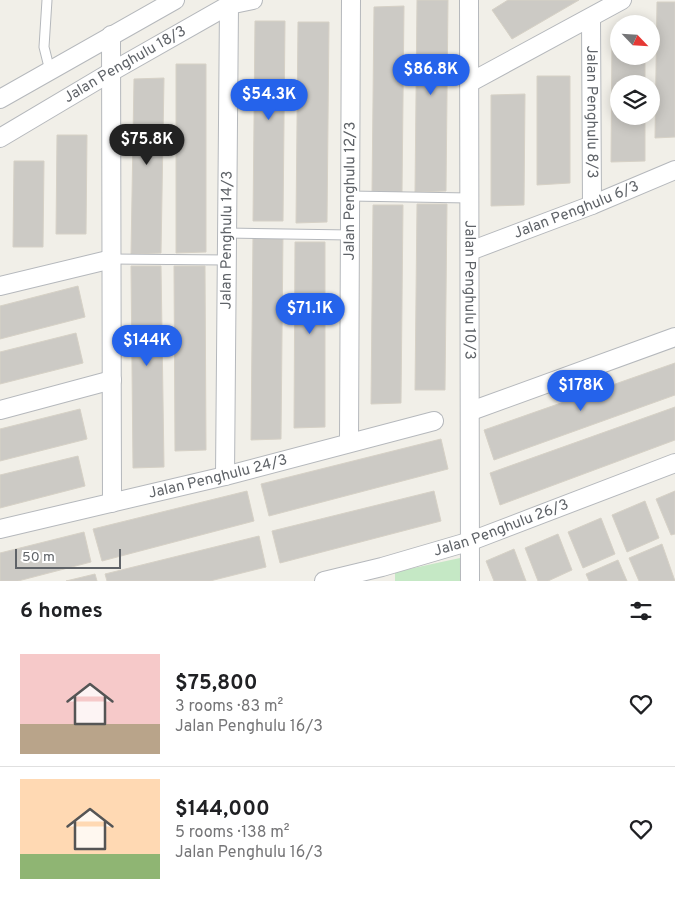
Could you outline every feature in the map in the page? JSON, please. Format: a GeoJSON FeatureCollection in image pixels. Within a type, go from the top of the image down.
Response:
{"type":"FeatureCollection","features":[{"type":"Feature","properties":{"kind":"street"},"geometry":{"type":"LineString","coordinates":[[0,99],[175,0]]}},
{"type":"Feature","properties":{"kind":"street","name":"Jalan Penghulu 18/3"},"geometry":{"type":"LineString","coordinates":[[0,138],[229,5],[253,0]]}},
{"type":"Feature","properties":{"kind":"street","name":"Jalan Penghulu 12/3"},"geometry":{"type":"LineString","coordinates":[[349,442],[351,0]]}},
{"type":"Feature","properties":{"kind":"street","name":"Jalan Penghulu 10/3"},"geometry":{"type":"LineString","coordinates":[[469,0],[474,80],[470,198],[473,250],[470,411],[470,581]]}},
{"type":"Feature","properties":{"kind":"street"},"geometry":{"type":"LineString","coordinates":[[474,80],[622,0]]}},
{"type":"Feature","properties":{"kind":"street","name":"Jalan Penghulu 14/3"},"geometry":{"type":"LineString","coordinates":[[225,476],[229,5]]}},
{"type":"Feature","properties":{"kind":"street","name":"Jalan Penghulu 8/3"},"geometry":{"type":"LineString","coordinates":[[591,18],[592,205]]}},
{"type":"Feature","properties":{"kind":"street"},"geometry":{"type":"LineString","coordinates":[[112,35],[112,503]]}},
{"type":"Feature","properties":{"kind":"street","name":"Jalan Penghulu 6/3"},"geometry":{"type":"LineString","coordinates":[[473,250],[592,205],[675,170]]}},
{"type":"Feature","properties":{"kind":"street"},"geometry":{"type":"LineString","coordinates":[[0,286],[112,258]]}},
{"type":"Feature","properties":{"kind":"street"},"geometry":{"type":"LineString","coordinates":[[470,411],[675,337]]}},
{"type":"Feature","properties":{"kind":"street"},"geometry":{"type":"LineString","coordinates":[[0,410],[112,380]]}},
{"type":"Feature","properties":{"kind":"street","name":"Jalan Penghulu 24/3"},"geometry":{"type":"LineString","coordinates":[[0,529],[225,476],[434,421]]}},
{"type":"Feature","properties":{"kind":"street","name":"Jalan Penghulu 26/3"},"geometry":{"type":"LineString","coordinates":[[324,581],[383,574],[675,463]]}},
{"type":"Feature","properties":{"kind":"lane"},"geometry":{"type":"LineString","coordinates":[[47,0],[44,46],[50,71]]}},
{"type":"Feature","properties":{"kind":"lane"},"geometry":{"type":"LineString","coordinates":[[350,196],[470,198]]}},
{"type":"Feature","properties":{"kind":"lane"},"geometry":{"type":"LineString","coordinates":[[227,233],[350,235]]}},
{"type":"Feature","properties":{"kind":"lane"},"geometry":{"type":"LineString","coordinates":[[112,258],[227,260]]}},
{"type":"Feature","properties":{"kind":"green space"},"geometry":{"type":"Polygon","coordinates":[[[460,558],[460,581],[395,581],[395,572],[460,558]]]}},
{"type":"Feature","properties":{"kind":"building"},"geometry":{"type":"Polygon","coordinates":[[[417,0],[448,0],[446,191],[415,192],[417,0]]]}},
{"type":"Feature","properties":{"kind":"building"},"geometry":{"type":"Polygon","coordinates":[[[508,0],[579,0],[512,39],[492,10],[508,0]]]}},
{"type":"Feature","properties":{"kind":"building"},"geometry":{"type":"Polygon","coordinates":[[[657,2],[675,2],[675,137],[655,138],[655,125],[660,125],[660,75],[656,75],[656,65],[660,65],[660,15],[657,15],[657,2]]]}},
{"type":"Feature","properties":{"kind":"building"},"geometry":{"type":"Polygon","coordinates":[[[404,6],[402,192],[372,193],[374,7],[404,6]]]}},
{"type":"Feature","properties":{"kind":"building"},"geometry":{"type":"Polygon","coordinates":[[[255,21],[285,21],[283,221],[253,221],[255,21]]]}},
{"type":"Feature","properties":{"kind":"building"},"geometry":{"type":"Polygon","coordinates":[[[298,22],[329,22],[327,222],[296,223],[298,22]]]}},
{"type":"Feature","properties":{"kind":"building"},"geometry":{"type":"Polygon","coordinates":[[[176,64],[206,64],[206,252],[176,253],[176,64]]]}},
{"type":"Feature","properties":{"kind":"building"},"geometry":{"type":"Polygon","coordinates":[[[612,65],[645,65],[645,75],[612,75],[612,65]]]}},
{"type":"Feature","properties":{"kind":"building"},"geometry":{"type":"Polygon","coordinates":[[[537,76],[570,76],[570,183],[537,185],[537,76]]]}},
{"type":"Feature","properties":{"kind":"building"},"geometry":{"type":"Polygon","coordinates":[[[164,78],[161,253],[131,254],[134,79],[164,78]]]}},
{"type":"Feature","properties":{"kind":"building"},"geometry":{"type":"Polygon","coordinates":[[[525,94],[524,205],[491,206],[491,95],[525,94]]]}},
{"type":"Feature","properties":{"kind":"building"},"geometry":{"type":"Polygon","coordinates":[[[611,125],[645,125],[645,161],[611,162],[611,125]]]}},
{"type":"Feature","properties":{"kind":"building"},"geometry":{"type":"Polygon","coordinates":[[[57,135],[87,135],[86,234],[56,234],[57,135]]]}},
{"type":"Feature","properties":{"kind":"building"},"geometry":{"type":"Polygon","coordinates":[[[14,161],[44,161],[43,247],[13,247],[14,161]]]}},
{"type":"Feature","properties":{"kind":"building"},"geometry":{"type":"Polygon","coordinates":[[[417,204],[447,204],[445,390],[415,390],[417,204]]]}},
{"type":"Feature","properties":{"kind":"building"},"geometry":{"type":"Polygon","coordinates":[[[373,205],[403,205],[401,403],[371,404],[373,205]]]}},
{"type":"Feature","properties":{"kind":"building"},"geometry":{"type":"Polygon","coordinates":[[[253,234],[283,234],[281,439],[251,440],[253,234]]]}},
{"type":"Feature","properties":{"kind":"building"},"geometry":{"type":"Polygon","coordinates":[[[295,242],[325,242],[325,427],[294,428],[295,242]]]}},
{"type":"Feature","properties":{"kind":"building"},"geometry":{"type":"Polygon","coordinates":[[[131,266],[161,266],[164,467],[133,468],[131,266]]]}},
{"type":"Feature","properties":{"kind":"building"},"geometry":{"type":"Polygon","coordinates":[[[174,266],[205,266],[206,450],[175,451],[174,266]]]}},
{"type":"Feature","properties":{"kind":"building"},"geometry":{"type":"Polygon","coordinates":[[[78,286],[85,317],[0,339],[0,306],[78,286]]]}},
{"type":"Feature","properties":{"kind":"building"},"geometry":{"type":"Polygon","coordinates":[[[76,333],[83,363],[0,384],[0,352],[76,333]]]}},
{"type":"Feature","properties":{"kind":"building"},"geometry":{"type":"Polygon","coordinates":[[[675,363],[675,395],[494,460],[484,430],[675,363]]]}},
{"type":"Feature","properties":{"kind":"building"},"geometry":{"type":"Polygon","coordinates":[[[675,407],[675,440],[500,505],[490,473],[675,407]]]}},
{"type":"Feature","properties":{"kind":"building"},"geometry":{"type":"Polygon","coordinates":[[[80,409],[87,439],[0,461],[0,429],[80,409]]]}},
{"type":"Feature","properties":{"kind":"building"},"geometry":{"type":"Polygon","coordinates":[[[441,439],[448,469],[269,516],[261,484],[441,439]]]}},
{"type":"Feature","properties":{"kind":"building"},"geometry":{"type":"Polygon","coordinates":[[[78,456],[85,486],[0,508],[0,475],[78,456]]]}},
{"type":"Feature","properties":{"kind":"building"},"geometry":{"type":"Polygon","coordinates":[[[247,491],[254,521],[102,561],[93,529],[247,491]]]}},
{"type":"Feature","properties":{"kind":"building"},"geometry":{"type":"Polygon","coordinates":[[[434,491],[441,521],[280,563],[272,531],[434,491]]]}},
{"type":"Feature","properties":{"kind":"building"},"geometry":{"type":"Polygon","coordinates":[[[675,491],[675,534],[671,535],[656,499],[675,491]]]}},
{"type":"Feature","properties":{"kind":"building"},"geometry":{"type":"Polygon","coordinates":[[[645,501],[659,538],[627,552],[612,515],[645,501]]]}},
{"type":"Feature","properties":{"kind":"building"},"geometry":{"type":"Polygon","coordinates":[[[601,518],[615,554],[583,568],[568,532],[601,518]]]}},
{"type":"Feature","properties":{"kind":"building"},"geometry":{"type":"Polygon","coordinates":[[[84,532],[91,562],[18,581],[0,581],[0,553],[84,532]]]}},
{"type":"Feature","properties":{"kind":"building"},"geometry":{"type":"Polygon","coordinates":[[[558,534],[572,570],[548,581],[538,581],[525,548],[558,534]]]}},
{"type":"Feature","properties":{"kind":"building"},"geometry":{"type":"Polygon","coordinates":[[[259,536],[266,567],[210,581],[107,581],[105,574],[259,536]]]}},
{"type":"Feature","properties":{"kind":"building"},"geometry":{"type":"Polygon","coordinates":[[[662,544],[675,581],[639,581],[629,558],[662,544]]]}},
{"type":"Feature","properties":{"kind":"building"},"geometry":{"type":"Polygon","coordinates":[[[514,549],[526,581],[494,581],[486,561],[514,549]]]}},
{"type":"Feature","properties":{"kind":"building"},"geometry":{"type":"Polygon","coordinates":[[[618,560],[627,581],[589,581],[586,574],[618,560]]]}},
{"type":"Feature","properties":{"kind":"building"},"geometry":{"type":"Polygon","coordinates":[[[95,574],[97,581],[66,581],[95,574]]]}}]}
